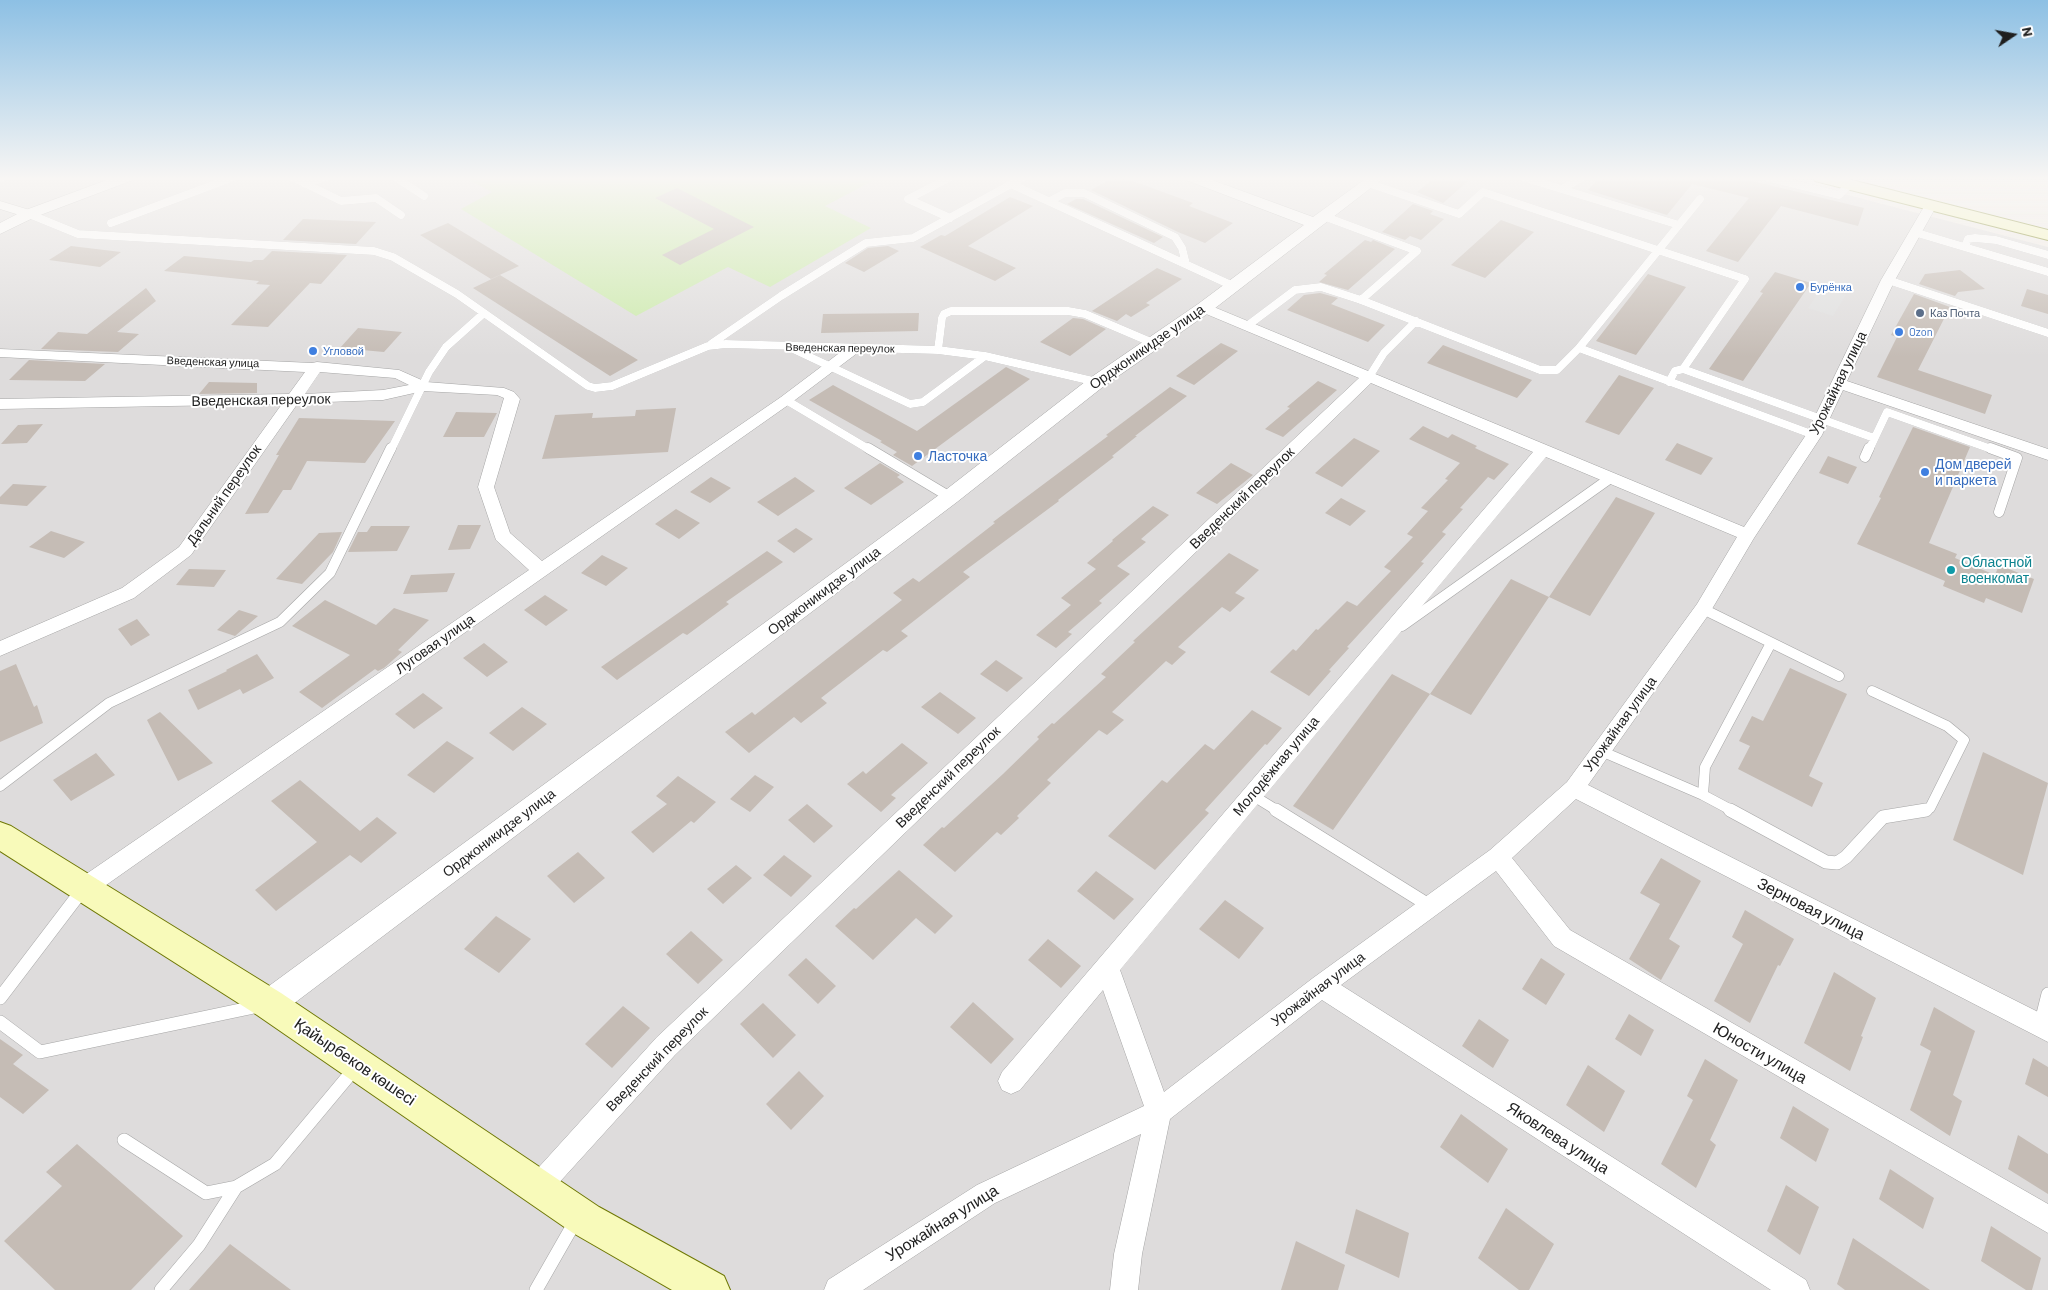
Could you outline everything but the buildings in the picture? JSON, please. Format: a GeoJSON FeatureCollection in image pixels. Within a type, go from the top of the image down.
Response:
{"type":"FeatureCollection","features":[{"type":"Feature","properties":{"kind":"main road","name":"Қайырбеков көшесі"},"geometry":{"type":"LineString","coordinates":[[0,835],[269,1004],[578,1215],[710,1290]]}},
{"type":"Feature","properties":{"kind":"street","name":"Орджоникидзе улица"},"geometry":{"type":"LineString","coordinates":[[269,1004],[950,497],[1097,382],[1204,308],[1298,237]]}},
{"type":"Feature","properties":{"kind":"street","name":"Урожайная улица"},"geometry":{"type":"LineString","coordinates":[[838,1290],[986,1194],[1159,1112],[1321,986],[1498,857],[1574,788],[1703,609],[1747,535],[1817,427],[1888,280],[1911,237]]}},
{"type":"Feature","properties":{"kind":"street"},"geometry":{"type":"LineString","coordinates":[[1204,308],[1542,451],[1747,535]]}},
{"type":"Feature","properties":{"kind":"street","name":"Луговая улица"},"geometry":{"type":"LineString","coordinates":[[84,888],[786,400],[855,348]]}},
{"type":"Feature","properties":{"kind":"street","name":"Введенская улица"},"geometry":{"type":"LineString","coordinates":[[0,353],[317,366],[399,374],[423,386]]}},
{"type":"Feature","properties":{"kind":"street","name":"Дальний переулок"},"geometry":{"type":"LineString","coordinates":[[0,649],[128,593],[185,551],[317,366]]}},
{"type":"Feature","properties":{"kind":"street","name":"Введенский переулок"},"geometry":{"type":"LineString","coordinates":[[538,1187],[666,1046],[1369,377]]}},
{"type":"Feature","properties":{"kind":"street"},"geometry":{"type":"LineString","coordinates":[[1839,383],[2048,455]]}},
{"type":"Feature","properties":{"kind":"street","name":"Введенская переулок"},"geometry":{"type":"LineString","coordinates":[[0,404],[383,396],[423,386],[499,391],[512,399],[486,487],[502,536],[541,570]]}},
{"type":"Feature","properties":{"kind":"street","name":"Молодёжная улица"},"geometry":{"type":"LineString","coordinates":[[1011,1082],[1542,451]]}},
{"type":"Feature","properties":{"kind":"street","name":"Зерновая улица"},"geometry":{"type":"LineString","coordinates":[[1574,788],[2044,1028]]}},
{"type":"Feature","properties":{"kind":"street","name":"Юности улица"},"geometry":{"type":"LineString","coordinates":[[1498,857],[1562,938],[2048,1219]]}},
{"type":"Feature","properties":{"kind":"street"},"geometry":{"type":"LineString","coordinates":[[1107,967],[1159,1112],[1128,1254],[1124,1290]]}},
{"type":"Feature","properties":{"kind":"street","name":"Яковлева улица"},"geometry":{"type":"LineString","coordinates":[[1321,986],[1796,1290]]}},
{"type":"Feature","properties":{"kind":"lane"},"geometry":{"type":"LineString","coordinates":[[0,786],[109,703],[280,622],[330,573],[429,372],[446,347],[484,313],[457,294],[392,257],[374,251],[134,237]]}},
{"type":"Feature","properties":{"kind":"lane"},"geometry":{"type":"LineString","coordinates":[[708,346],[781,296],[866,243],[915,237]]}},
{"type":"Feature","properties":{"kind":"lane"},"geometry":{"type":"LineString","coordinates":[[1128,237],[1233,286]]}},
{"type":"Feature","properties":{"kind":"lane"},"geometry":{"type":"LineString","coordinates":[[1174,237],[1182,248],[1186,264]]}},
{"type":"Feature","properties":{"kind":"lane"},"geometry":{"type":"LineString","coordinates":[[1361,300],[1417,250],[1376,237]]}},
{"type":"Feature","properties":{"kind":"lane"},"geometry":{"type":"LineString","coordinates":[[1620,237],[1745,279],[1683,369],[1675,372],[1669,382]]}},
{"type":"Feature","properties":{"kind":"lane"},"geometry":{"type":"LineString","coordinates":[[1247,326],[1295,290],[1321,287],[1361,300],[1540,370],[1557,370],[1579,348],[1669,237]]}},
{"type":"Feature","properties":{"kind":"lane"},"geometry":{"type":"LineString","coordinates":[[1932,237],[2048,272]]}},
{"type":"Feature","properties":{"kind":"lane"},"geometry":{"type":"LineString","coordinates":[[1965,247],[1968,239],[1972,237]]}},
{"type":"Feature","properties":{"kind":"lane"},"geometry":{"type":"LineString","coordinates":[[1976,237],[1986,238],[2048,256]]}},
{"type":"Feature","properties":{"kind":"lane"},"geometry":{"type":"LineString","coordinates":[[1888,280],[2048,333]]}},
{"type":"Feature","properties":{"kind":"lane"},"geometry":{"type":"LineString","coordinates":[[938,350],[942,318],[944,314],[951,311],[1068,311],[1085,314],[1153,343]]}},
{"type":"Feature","properties":{"kind":"lane","name":"Введенская переулок"},"geometry":{"type":"LineString","coordinates":[[484,313],[588,386],[595,388],[612,386],[708,346],[726,344],[938,350],[985,356],[1097,382]]}},
{"type":"Feature","properties":{"kind":"lane"},"geometry":{"type":"LineString","coordinates":[[1369,377],[1384,353],[1416,321]]}},
{"type":"Feature","properties":{"kind":"lane"},"geometry":{"type":"LineString","coordinates":[[790,347],[910,404],[923,402],[985,356]]}},
{"type":"Feature","properties":{"kind":"lane"},"geometry":{"type":"LineString","coordinates":[[1579,348],[1669,382],[1817,427],[1874,438]]}},
{"type":"Feature","properties":{"kind":"lane"},"geometry":{"type":"LineString","coordinates":[[1683,369],[1817,427]]}},
{"type":"Feature","properties":{"kind":"lane"},"geometry":{"type":"LineString","coordinates":[[786,400],[950,497]]}},
{"type":"Feature","properties":{"kind":"lane"},"geometry":{"type":"LineString","coordinates":[[1865,457],[1886,412],[2017,458],[1999,512]]}},
{"type":"Feature","properties":{"kind":"lane"},"geometry":{"type":"LineString","coordinates":[[1384,638],[1609,479]]}},
{"type":"Feature","properties":{"kind":"lane"},"geometry":{"type":"LineString","coordinates":[[1703,609],[1839,676]]}},
{"type":"Feature","properties":{"kind":"lane"},"geometry":{"type":"LineString","coordinates":[[1703,795],[1705,767],[1770,643]]}},
{"type":"Feature","properties":{"kind":"lane"},"geometry":{"type":"LineString","coordinates":[[1601,751],[1703,795],[1826,862],[1837,863],[1846,857],[1883,817],[1923,811],[1930,808],[1964,740],[1946,726],[1872,691]]}},
{"type":"Feature","properties":{"kind":"lane"},"geometry":{"type":"LineString","coordinates":[[1252,795],[1430,906]]}},
{"type":"Feature","properties":{"kind":"lane"},"geometry":{"type":"LineString","coordinates":[[0,998],[84,888]]}},
{"type":"Feature","properties":{"kind":"lane"},"geometry":{"type":"LineString","coordinates":[[2044,1028],[2048,994]]}},
{"type":"Feature","properties":{"kind":"lane"},"geometry":{"type":"LineString","coordinates":[[0,1022],[40,1052],[269,1004]]}},
{"type":"Feature","properties":{"kind":"lane"},"geometry":{"type":"LineString","coordinates":[[124,1140],[206,1193],[236,1187],[275,1164],[358,1064]]}},
{"type":"Feature","properties":{"kind":"lane"},"geometry":{"type":"LineString","coordinates":[[161,1290],[199,1245],[236,1187]]}},
{"type":"Feature","properties":{"kind":"lane"},"geometry":{"type":"LineString","coordinates":[[536,1290],[578,1215]]}},
{"type":"Feature","properties":{"kind":"shaded area"},"geometry":{"type":"Polygon","coordinates":[[[0,237],[2010,237],[2048,247],[2048,1290],[0,1290],[0,237]]]}},
{"type":"Feature","properties":{"kind":"shaded area"},"geometry":{"type":"Polygon","coordinates":[[[1822,287],[1846,295],[1833,316],[1808,308],[1822,287]]]}},
{"type":"Feature","properties":{"kind":"green space"},"geometry":{"type":"Polygon","coordinates":[[[507,237],[855,237],[770,287],[728,267],[636,316],[507,237]]]}},
{"type":"Feature","properties":{"kind":"place","name":"Бурёнка"},"geometry":{"type":"Point","coordinates":[1800,287]}},
{"type":"Feature","properties":{"kind":"place","name":"Каз Почта"},"geometry":{"type":"Point","coordinates":[1920,313]}},
{"type":"Feature","properties":{"kind":"place","name":"Ozon"},"geometry":{"type":"Point","coordinates":[1899,332]}},
{"type":"Feature","properties":{"kind":"place","name":"Угловой"},"geometry":{"type":"Point","coordinates":[313,351]}},
{"type":"Feature","properties":{"kind":"place","name":"Ласточка"},"geometry":{"type":"Point","coordinates":[918,456]}},
{"type":"Feature","properties":{"kind":"place","name":"Дом дверей и паркета"},"geometry":{"type":"Point","coordinates":[1925,472]}},
{"type":"Feature","properties":{"kind":"place","name":"Областной военкомат"},"geometry":{"type":"Point","coordinates":[1951,570]}}]}
